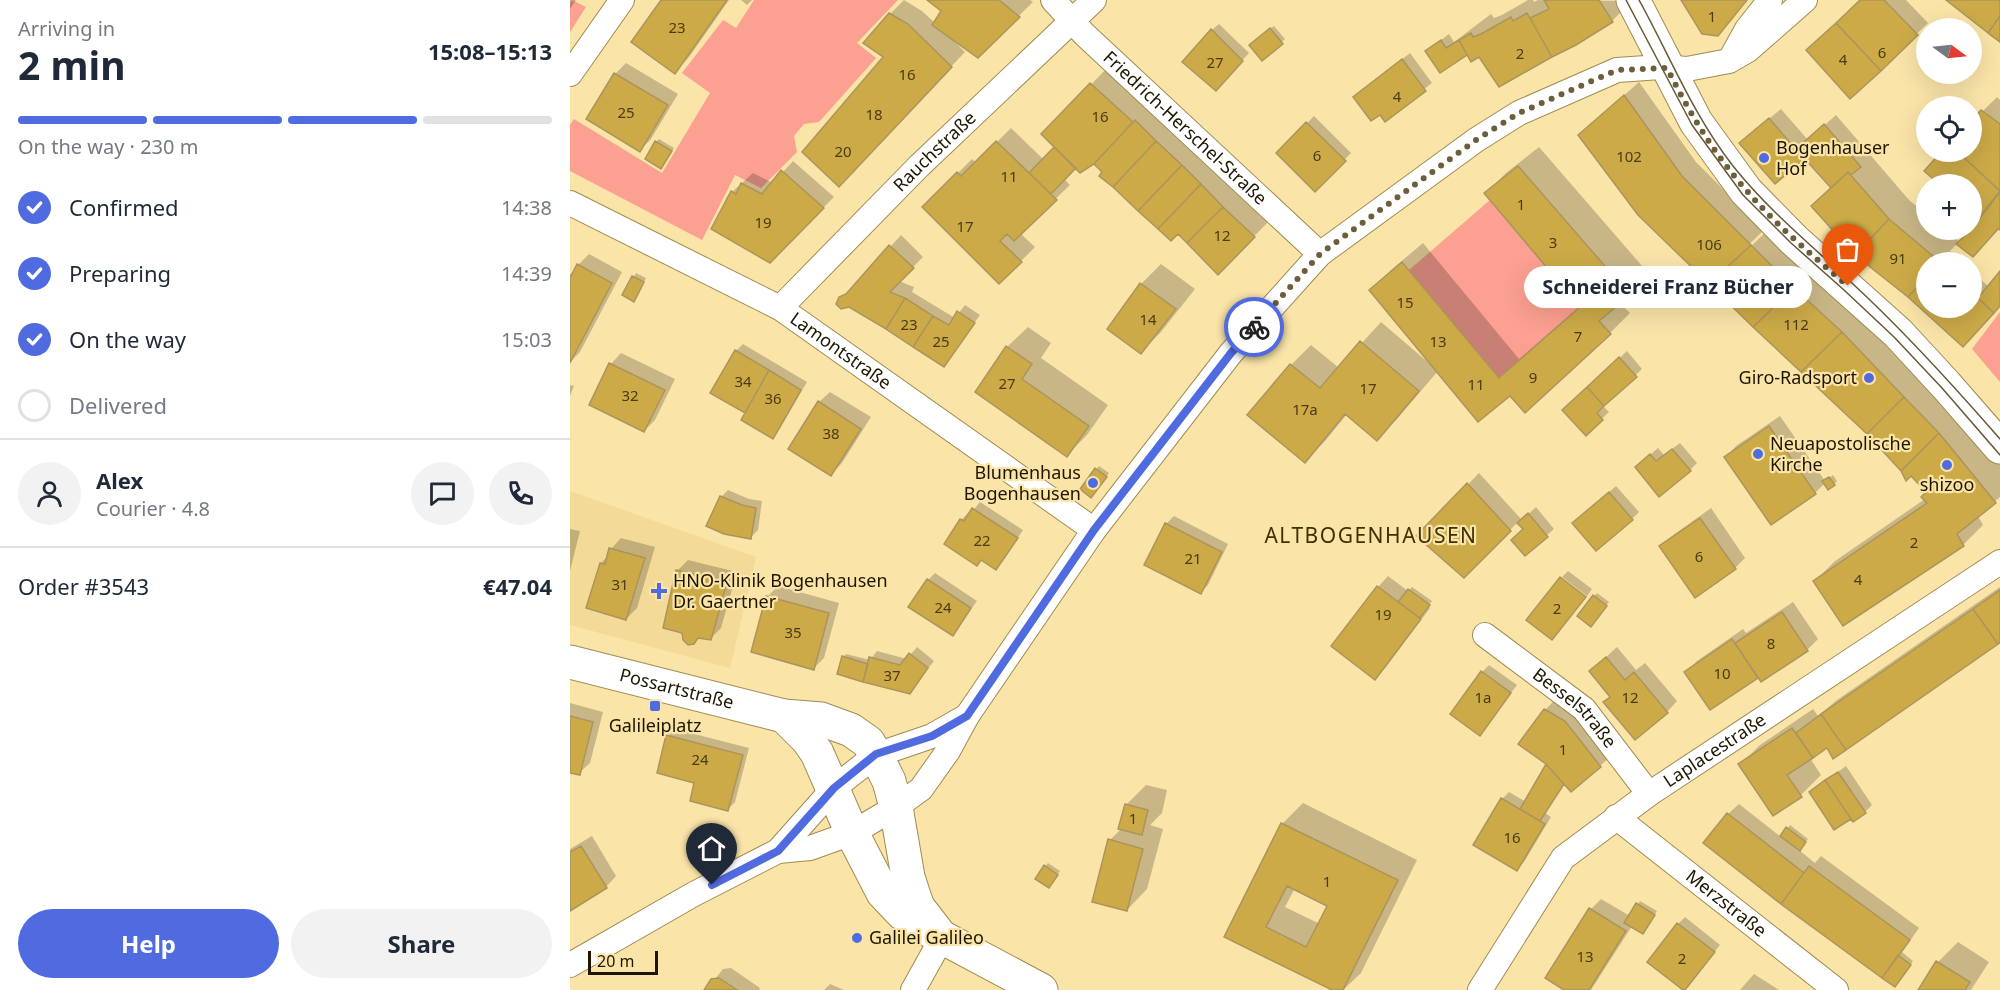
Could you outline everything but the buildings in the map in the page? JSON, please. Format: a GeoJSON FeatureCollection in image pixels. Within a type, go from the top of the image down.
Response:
{"type":"FeatureCollection","features":[{"type":"Feature","properties":{"kind":"street"},"geometry":{"type":"LineString","coordinates":[[570,74],[622,0]]}},
{"type":"Feature","properties":{"kind":"street","name":"Friedrich-Herschel-Straße"},"geometry":{"type":"LineString","coordinates":[[1053,0],[1092,42],[1320,254]]}},
{"type":"Feature","properties":{"kind":"street","name":"Rauchstraße"},"geometry":{"type":"LineString","coordinates":[[780,308],[919,166],[1094,0]]}},
{"type":"Feature","properties":{"kind":"street"},"geometry":{"type":"LineString","coordinates":[[1633,0],[1696,122],[1746,191],[1794,240],[1898,333],[2000,447]]}},
{"type":"Feature","properties":{"kind":"street"},"geometry":{"type":"LineString","coordinates":[[1729,62],[1747,29],[1770,0]]}},
{"type":"Feature","properties":{"kind":"street"},"geometry":{"type":"LineString","coordinates":[[778,851],[810,848],[852,832],[896,807],[921,789],[948,751],[967,716],[1094,530],[1231,353],[1320,254],[1476,140],[1519,113],[1617,70],[1687,69],[1729,62],[1748,50],[1805,0]]}},
{"type":"Feature","properties":{"kind":"street","name":"Lamontstraße"},"geometry":{"type":"LineString","coordinates":[[570,204],[780,308],[1094,530]]}},
{"type":"Feature","properties":{"kind":"street","name":"Laplacestraße"},"geometry":{"type":"LineString","coordinates":[[1480,990],[1563,858],[1649,794],[2000,562]]}},
{"type":"Feature","properties":{"kind":"street","name":"Besselstraße"},"geometry":{"type":"LineString","coordinates":[[1485,635],[1584,709],[1649,794]]}},
{"type":"Feature","properties":{"kind":"street","name":"Possartstraße"},"geometry":{"type":"LineString","coordinates":[[570,662],[784,716]]}},
{"type":"Feature","properties":{"kind":"street"},"geometry":{"type":"LineString","coordinates":[[784,716],[821,720],[851,730],[868,742],[889,781],[896,807],[908,877],[918,907],[942,938]]}},
{"type":"Feature","properties":{"kind":"street"},"geometry":{"type":"LineString","coordinates":[[784,716],[808,740],[817,753],[852,832],[883,893],[902,913],[942,938],[1041,990]]}},
{"type":"Feature","properties":{"kind":"street"},"geometry":{"type":"LineString","coordinates":[[570,964],[694,894],[778,851],[834,788],[876,754],[932,736],[967,716]]}},
{"type":"Feature","properties":{"kind":"street","name":"Merzstraße"},"geometry":{"type":"LineString","coordinates":[[1616,817],[1836,990]]}},
{"type":"Feature","properties":{"kind":"street"},"geometry":{"type":"LineString","coordinates":[[913,990],[942,938]]}},
{"type":"Feature","properties":{"kind":"shaded area"},"geometry":{"type":"Polygon","coordinates":[[[572,0],[586,7],[570,32],[570,3],[572,0]]]}},
{"type":"Feature","properties":{"kind":"shaded area"},"geometry":{"type":"Polygon","coordinates":[[[754,0],[898,0],[857,43],[876,58],[819,122],[804,124],[794,136],[797,152],[761,188],[735,175],[702,240],[570,171],[570,125],[574,119],[662,173],[710,93],[682,73],[723,20],[736,28],[754,0]]]}},
{"type":"Feature","properties":{"kind":"shaded area"},"geometry":{"type":"Polygon","coordinates":[[[1490,200],[1580,307],[1499,378],[1409,270],[1490,200]]]}},
{"type":"Feature","properties":{"kind":"shaded area"},"geometry":{"type":"Polygon","coordinates":[[[2000,312],[2000,382],[1972,349],[2000,312]]]}},
{"type":"Feature","properties":{"kind":"shaded area","name":"HNO-Klinik Bogenhausen Dr. Gaertner"},"geometry":{"type":"Polygon","coordinates":[[[570,491],[756,557],[730,668],[570,625],[570,491]]]}},
{"type":"Feature","properties":{"kind":"tram line"},"geometry":{"type":"LineString","coordinates":[[1626,0],[1692,125],[1743,195],[1791,243],[1894,337],[2000,455]]}},
{"type":"Feature","properties":{"kind":"tram line"},"geometry":{"type":"LineString","coordinates":[[1639,0],[1694,106],[1733,166],[1776,213],[1910,340],[2000,439]]}},
{"type":"Feature","properties":{"kind":"way so far"},"geometry":{"type":"LineString","coordinates":[[1254,327],[1320,254],[1476,140],[1519,113],[1617,70],[1667,68],[1696,122],[1746,191],[1794,240],[1848,286]]}},
{"type":"Feature","properties":{"kind":"place","name":"Bogenhauser Hof"},"geometry":{"type":"Point","coordinates":[1764,158]}},
{"type":"Feature","properties":{"kind":"place","name":"Schneiderei Franz Bücher"},"geometry":{"type":"Point","coordinates":[1848,286]}},
{"type":"Feature","properties":{"kind":"place","name":"Giro-Radsport"},"geometry":{"type":"Point","coordinates":[1869,378]}},
{"type":"Feature","properties":{"kind":"place","name":"Neuapostolische Kirche"},"geometry":{"type":"Point","coordinates":[1758,454]}},
{"type":"Feature","properties":{"kind":"place","name":"shizoo"},"geometry":{"type":"Point","coordinates":[1947,465]}},
{"type":"Feature","properties":{"kind":"place","name":"Blumenhaus Bogenhausen"},"geometry":{"type":"Point","coordinates":[1093,483]}},
{"type":"Feature","properties":{"kind":"place","name":"HNO-Klinik Bogenhausen Dr. Gaertner"},"geometry":{"type":"Point","coordinates":[659,591]}},
{"type":"Feature","properties":{"kind":"place","name":"Galileiplatz"},"geometry":{"type":"Point","coordinates":[655,706]}},
{"type":"Feature","properties":{"kind":"place","name":"Galilei Galileo"},"geometry":{"type":"Point","coordinates":[857,938]}},
{"type":"Feature","properties":{"kind":"district","name":"ALTBOGENHAUSEN"},"geometry":{"type":"Point","coordinates":[1371,536]}},
{"type":"Feature","properties":{"kind":"route"},"geometry":{"type":"LineString","coordinates":[[712,885],[778,851],[834,788],[876,754],[932,736],[967,716],[1094,530],[1231,353],[1254,327]]}}]}
